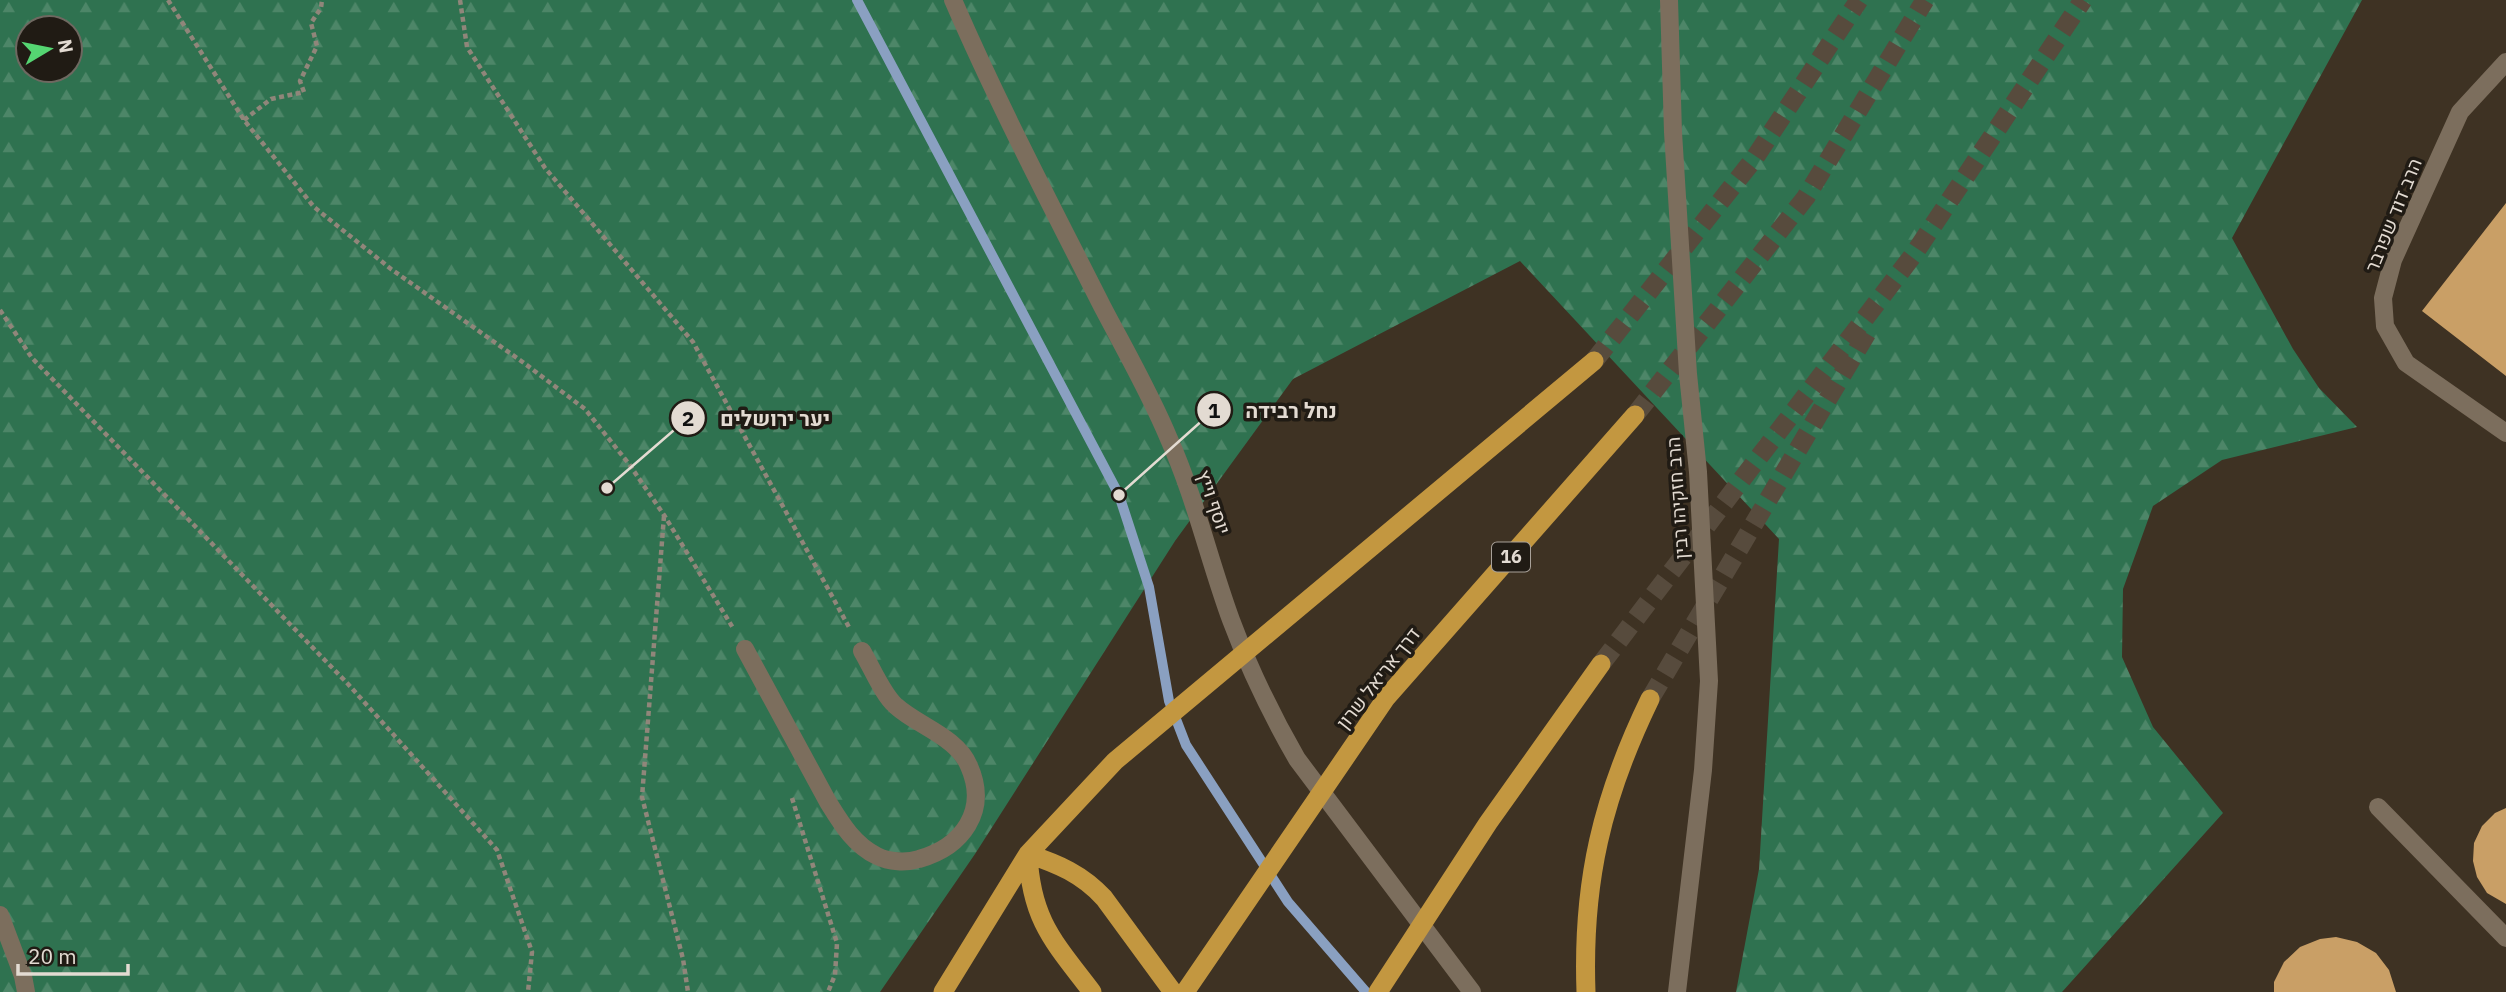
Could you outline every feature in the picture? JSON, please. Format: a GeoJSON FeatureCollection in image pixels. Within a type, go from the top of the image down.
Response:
{"type":"FeatureCollection","features":[{"type":"Feature","properties":{"kind":"highway"},"geometry":{"type":"LineString","coordinates":[[943,992],[1028,854],[1115,761],[1594,361]]}},
{"type":"Feature","properties":{"kind":"highway","name":"דרך אריאל שרון"},"geometry":{"type":"LineString","coordinates":[[1185,992],[1386,698],[1635,415]]}},
{"type":"Feature","properties":{"kind":"highway"},"geometry":{"type":"LineString","coordinates":[[1378,992],[1488,823],[1601,664]]}},
{"type":"Feature","properties":{"kind":"highway"},"geometry":{"type":"LineString","coordinates":[[1586,992],[1585,953],[1590,885],[1602,818],[1625,750],[1650,699]]}},
{"type":"Feature","properties":{"kind":"highway"},"geometry":{"type":"LineString","coordinates":[[1028,854],[1029,877],[1041,921],[1092,992]]}},
{"type":"Feature","properties":{"kind":"highway"},"geometry":{"type":"LineString","coordinates":[[1028,854],[1061,865],[1092,885],[1173,992]]}},
{"type":"Feature","properties":{"kind":"street","name":"יוסף וייץ"},"geometry":{"type":"LineString","coordinates":[[953,0],[1024,149],[1162,421],[1187,484],[1231,619],[1275,721],[1297,759],[1472,992]]}},
{"type":"Feature","properties":{"kind":"street","name":"הרב חזקיהו רבין"},"geometry":{"type":"LineString","coordinates":[[1669,0],[1674,146],[1688,374],[1698,472],[1709,681],[1703,770],[1677,992]]}},
{"type":"Feature","properties":{"kind":"street","name":"הרב דוד שפרבר"},"geometry":{"type":"LineString","coordinates":[[2506,62],[2460,112],[2393,260],[2383,298],[2385,326],[2406,363],[2506,433]]}},
{"type":"Feature","properties":{"kind":"street"},"geometry":{"type":"LineString","coordinates":[[745,649],[828,802],[842,825],[861,847],[879,858],[894,861],[911,861],[933,855],[950,846],[963,834],[970,820],[975,801],[970,766],[951,744],[894,704],[862,651]]}},
{"type":"Feature","properties":{"kind":"street"},"geometry":{"type":"LineString","coordinates":[[2378,807],[2506,938]]}},
{"type":"Feature","properties":{"kind":"street"},"geometry":{"type":"LineString","coordinates":[[0,915],[23,976],[26,992]]}},
{"type":"Feature","properties":{"kind":"path"},"geometry":{"type":"LineString","coordinates":[[168,0],[244,120],[314,207],[391,269],[585,409],[629,464],[664,515],[745,649]]}},
{"type":"Feature","properties":{"kind":"path"},"geometry":{"type":"LineString","coordinates":[[244,120],[271,99],[304,92],[300,81],[317,46],[311,23],[321,8],[322,0]]}},
{"type":"Feature","properties":{"kind":"path"},"geometry":{"type":"LineString","coordinates":[[460,0],[467,47],[545,167],[693,342],[862,651]]}},
{"type":"Feature","properties":{"kind":"path"},"geometry":{"type":"LineString","coordinates":[[0,310],[32,358],[348,684],[497,850],[532,952],[528,992]]}},
{"type":"Feature","properties":{"kind":"path"},"geometry":{"type":"LineString","coordinates":[[664,515],[642,797],[683,959],[688,992]]}},
{"type":"Feature","properties":{"kind":"path"},"geometry":{"type":"LineString","coordinates":[[789,789],[837,943],[835,975],[828,992]]}},
{"type":"Feature","properties":{"kind":"green space"},"geometry":{"type":"Polygon","coordinates":[[[0,0],[2362,0],[2232,238],[2293,349],[2319,388],[2357,427],[2222,460],[2153,506],[2123,589],[2122,657],[2153,727],[2223,813],[2062,992],[1736,992],[1759,869],[1779,539],[1520,261],[1293,379],[1175,541],[975,854],[880,992],[0,992],[0,0]]]}},
{"type":"Feature","properties":{"kind":"building"},"geometry":{"type":"Polygon","coordinates":[[[2506,203],[2506,376],[2422,311],[2506,203]]]}},
{"type":"Feature","properties":{"kind":"building"},"geometry":{"type":"Polygon","coordinates":[[[2506,808],[2506,904],[2487,893],[2477,877],[2473,861],[2474,843],[2482,826],[2495,813],[2506,808]]]}},
{"type":"Feature","properties":{"kind":"building"},"geometry":{"type":"Polygon","coordinates":[[[2336,937],[2357,942],[2376,953],[2389,970],[2396,992],[2274,992],[2274,982],[2284,962],[2300,947],[2320,939],[2336,937]]]}},
{"type":"Feature","properties":{"kind":"waterway"},"geometry":{"type":"LineString","coordinates":[[857,0],[1119,495],[1149,587],[1169,701],[1186,745],[1288,902],[1366,992]]}},
{"type":"Feature","properties":{"kind":"tunnel"},"geometry":{"type":"LineString","coordinates":[[1594,361],[1754,159],[1859,0]]}},
{"type":"Feature","properties":{"kind":"tunnel"},"geometry":{"type":"LineString","coordinates":[[1635,415],[1806,197],[1925,0]]}},
{"type":"Feature","properties":{"kind":"tunnel"},"geometry":{"type":"LineString","coordinates":[[1601,664],[1914,254],[2083,0]]}},
{"type":"Feature","properties":{"kind":"tunnel"},"geometry":{"type":"LineString","coordinates":[[1650,699],[1867,333]]}},
{"type":"Feature","properties":{"kind":"place","name":"יער ירושלים"},"geometry":{"type":"Point","coordinates":[607,488]}},
{"type":"Feature","properties":{"kind":"place","name":"נחל רבידה"},"geometry":{"type":"Point","coordinates":[1119,495]}}]}
